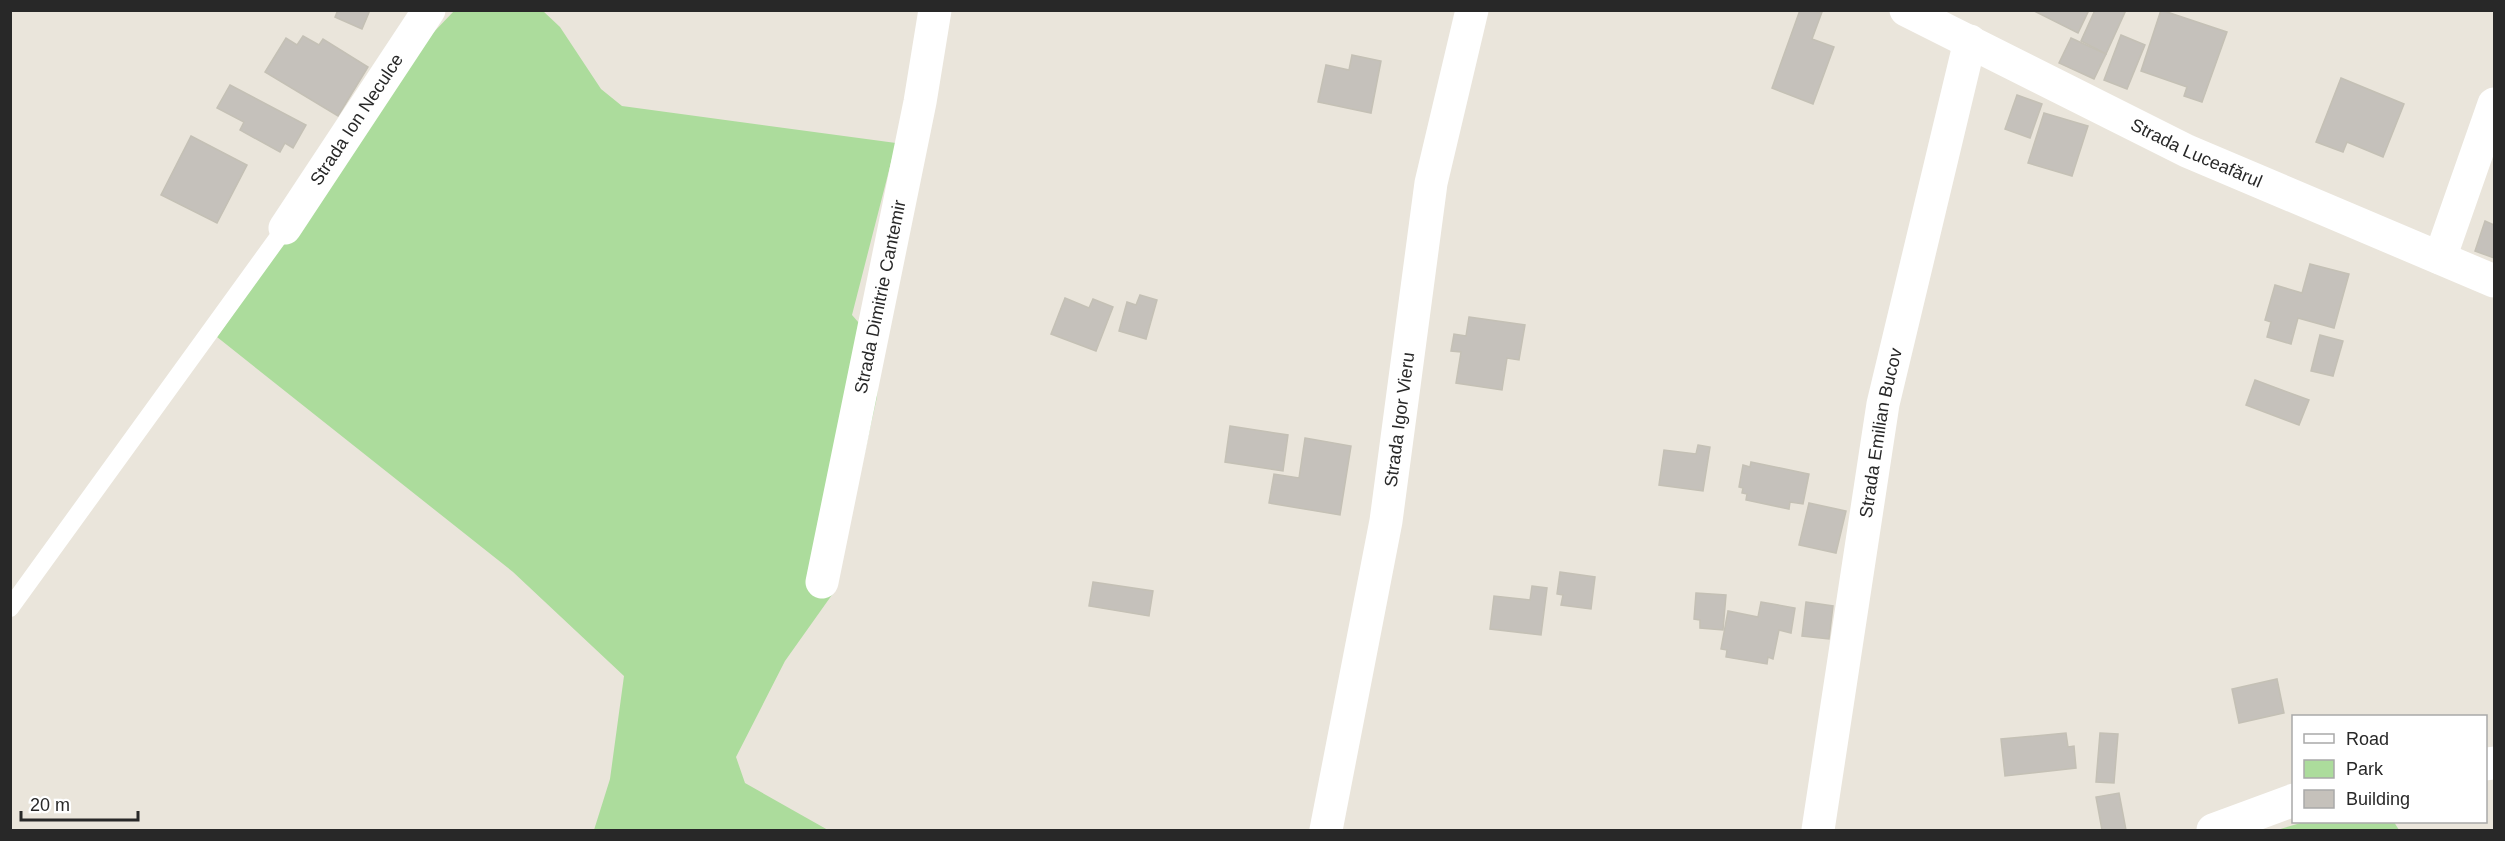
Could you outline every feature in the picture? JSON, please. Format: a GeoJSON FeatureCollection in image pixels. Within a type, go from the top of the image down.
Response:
{"type":"FeatureCollection","features":[{"type":"Feature","properties":{"kind":"street","name":"Strada Ion Neculce"},"geometry":{"type":"LineString","coordinates":[[285,228],[429,10]]}},
{"type":"Feature","properties":{"kind":"street","name":"Strada Dimitrie Cantemir"},"geometry":{"type":"LineString","coordinates":[[822,582],[920,102],[935,10]]}},
{"type":"Feature","properties":{"kind":"street","name":"Strada Igor Vieru"},"geometry":{"type":"LineString","coordinates":[[1326,831],[1386,521],[1431,183],[1472,10]]}},
{"type":"Feature","properties":{"kind":"street","name":"Strada Luceafărul"},"geometry":{"type":"LineString","coordinates":[[1906,10],[2187,151],[2494,281]]}},
{"type":"Feature","properties":{"kind":"street","name":"Strada Emilian Bucov"},"geometry":{"type":"LineString","coordinates":[[1818,831],[1883,404],[1970,41]]}},
{"type":"Feature","properties":{"kind":"street"},"geometry":{"type":"LineString","coordinates":[[2440,258],[2494,104]]}},
{"type":"Feature","properties":{"kind":"street"},"geometry":{"type":"LineString","coordinates":[[2213,831],[2292,801]]}},
{"type":"Feature","properties":{"kind":"lane"},"geometry":{"type":"LineString","coordinates":[[10,608],[285,228]]}},
{"type":"Feature","properties":{"kind":"green space"},"geometry":{"type":"Polygon","coordinates":[[[454,11],[543,11],[560,27],[601,89],[622,106],[896,143],[852,315],[880,347],[877,397],[834,592],[785,661],[736,757],[745,783],[828,830],[594,830],[610,779],[624,676],[513,572],[217,337],[430,36],[454,11]]]}},
{"type":"Feature","properties":{"kind":"green space"},"geometry":{"type":"Polygon","coordinates":[[[2301,823],[2395,823],[2399,830],[2277,830],[2301,823]]]}},
{"type":"Feature","properties":{"kind":"building"},"geometry":{"type":"Polygon","coordinates":[[[338,10],[370,10],[362,29],[335,17],[338,10]]]}},
{"type":"Feature","properties":{"kind":"building"},"geometry":{"type":"Polygon","coordinates":[[[1800,10],[1822,12],[1812,39],[1834,47],[1813,104],[1772,88],[1800,10]]]}},
{"type":"Feature","properties":{"kind":"building"},"geometry":{"type":"Polygon","coordinates":[[[2032,10],[2089,10],[2078,33],[2032,10]]]}},
{"type":"Feature","properties":{"kind":"building"},"geometry":{"type":"Polygon","coordinates":[[[2095,10],[2126,10],[2106,54],[2081,41],[2095,10]]]}},
{"type":"Feature","properties":{"kind":"building"},"geometry":{"type":"Polygon","coordinates":[[[2161,10],[2227,32],[2202,102],[2184,96],[2187,87],[2141,71],[2161,10]]]}},
{"type":"Feature","properties":{"kind":"building"},"geometry":{"type":"Polygon","coordinates":[[[2121,35],[2145,45],[2127,89],[2104,80],[2121,35]]]}},
{"type":"Feature","properties":{"kind":"building"},"geometry":{"type":"Polygon","coordinates":[[[303,36],[319,45],[323,39],[368,67],[338,116],[265,72],[286,38],[297,45],[303,36]]]}},
{"type":"Feature","properties":{"kind":"building"},"geometry":{"type":"Polygon","coordinates":[[[2071,38],[2106,54],[2094,79],[2059,63],[2071,38]]]}},
{"type":"Feature","properties":{"kind":"building"},"geometry":{"type":"Polygon","coordinates":[[[1352,55],[1381,61],[1371,113],[1318,102],[1326,65],[1349,70],[1352,55]]]}},
{"type":"Feature","properties":{"kind":"building"},"geometry":{"type":"Polygon","coordinates":[[[2341,78],[2404,104],[2383,157],[2347,142],[2343,152],[2316,142],[2341,78]]]}},
{"type":"Feature","properties":{"kind":"building"},"geometry":{"type":"Polygon","coordinates":[[[230,85],[306,125],[293,148],[285,143],[280,152],[240,130],[244,122],[217,108],[230,85]]]}},
{"type":"Feature","properties":{"kind":"building"},"geometry":{"type":"Polygon","coordinates":[[[2017,95],[2042,104],[2030,138],[2005,129],[2017,95]]]}},
{"type":"Feature","properties":{"kind":"building"},"geometry":{"type":"Polygon","coordinates":[[[2044,113],[2088,126],[2072,176],[2028,163],[2044,113]]]}},
{"type":"Feature","properties":{"kind":"building"},"geometry":{"type":"Polygon","coordinates":[[[191,136],[247,165],[217,223],[161,195],[191,136]]]}},
{"type":"Feature","properties":{"kind":"building"},"geometry":{"type":"Polygon","coordinates":[[[2485,221],[2494,225],[2494,258],[2475,251],[2485,221]]]}},
{"type":"Feature","properties":{"kind":"building"},"geometry":{"type":"Polygon","coordinates":[[[2310,264],[2349,274],[2334,328],[2298,318],[2291,344],[2267,337],[2271,322],[2265,320],[2275,285],[2302,293],[2310,264]]]}},
{"type":"Feature","properties":{"kind":"building"},"geometry":{"type":"Polygon","coordinates":[[[1140,295],[1157,300],[1146,339],[1119,331],[1127,302],[1136,305],[1140,295]]]}},
{"type":"Feature","properties":{"kind":"building"},"geometry":{"type":"Polygon","coordinates":[[[1065,298],[1089,308],[1093,299],[1113,307],[1096,351],[1051,334],[1065,298]]]}},
{"type":"Feature","properties":{"kind":"building"},"geometry":{"type":"Polygon","coordinates":[[[1469,317],[1525,325],[1519,360],[1507,358],[1502,390],[1456,383],[1461,352],[1451,351],[1454,334],[1466,336],[1469,317]]]}},
{"type":"Feature","properties":{"kind":"building"},"geometry":{"type":"Polygon","coordinates":[[[2320,335],[2343,341],[2333,376],[2311,371],[2320,335]]]}},
{"type":"Feature","properties":{"kind":"building"},"geometry":{"type":"Polygon","coordinates":[[[2255,380],[2309,400],[2299,425],[2246,405],[2255,380]]]}},
{"type":"Feature","properties":{"kind":"building"},"geometry":{"type":"Polygon","coordinates":[[[1230,426],[1288,435],[1283,471],[1225,462],[1230,426]]]}},
{"type":"Feature","properties":{"kind":"building"},"geometry":{"type":"Polygon","coordinates":[[[1305,438],[1351,446],[1340,515],[1269,503],[1274,474],[1299,478],[1305,438]]]}},
{"type":"Feature","properties":{"kind":"building"},"geometry":{"type":"Polygon","coordinates":[[[1698,445],[1710,447],[1703,491],[1659,485],[1664,450],[1696,454],[1698,445]]]}},
{"type":"Feature","properties":{"kind":"building"},"geometry":{"type":"Polygon","coordinates":[[[1751,462],[1809,474],[1803,504],[1790,502],[1789,509],[1746,500],[1747,494],[1742,493],[1743,488],[1739,487],[1743,465],[1750,467],[1751,462]]]}},
{"type":"Feature","properties":{"kind":"building"},"geometry":{"type":"Polygon","coordinates":[[[1809,503],[1846,511],[1836,553],[1799,545],[1809,503]]]}},
{"type":"Feature","properties":{"kind":"building"},"geometry":{"type":"Polygon","coordinates":[[[1560,572],[1595,577],[1591,609],[1561,605],[1563,595],[1557,594],[1560,572]]]}},
{"type":"Feature","properties":{"kind":"building"},"geometry":{"type":"Polygon","coordinates":[[[1093,582],[1153,591],[1149,616],[1089,606],[1093,582]]]}},
{"type":"Feature","properties":{"kind":"building"},"geometry":{"type":"Polygon","coordinates":[[[1532,586],[1547,588],[1541,635],[1490,629],[1494,596],[1530,600],[1532,586]]]}},
{"type":"Feature","properties":{"kind":"building"},"geometry":{"type":"Polygon","coordinates":[[[1696,593],[1726,595],[1723,630],[1700,628],[1700,620],[1694,619],[1696,593]]]}},
{"type":"Feature","properties":{"kind":"building"},"geometry":{"type":"Polygon","coordinates":[[[1761,602],[1795,608],[1791,633],[1779,630],[1773,659],[1768,657],[1767,664],[1726,657],[1727,650],[1721,649],[1728,611],[1758,617],[1761,602]]]}},
{"type":"Feature","properties":{"kind":"building"},"geometry":{"type":"Polygon","coordinates":[[[1806,602],[1833,606],[1829,639],[1802,636],[1806,602]]]}},
{"type":"Feature","properties":{"kind":"building"},"geometry":{"type":"Polygon","coordinates":[[[2277,679],[2284,713],[2239,723],[2232,689],[2277,679]]]}},
{"type":"Feature","properties":{"kind":"building"},"geometry":{"type":"Polygon","coordinates":[[[2066,733],[2068,747],[2074,746],[2076,768],[2005,776],[2001,739],[2066,733]]]}},
{"type":"Feature","properties":{"kind":"building"},"geometry":{"type":"Polygon","coordinates":[[[2100,733],[2118,734],[2114,783],[2096,782],[2100,733]]]}},
{"type":"Feature","properties":{"kind":"building"},"geometry":{"type":"Polygon","coordinates":[[[2119,793],[2126,830],[2102,830],[2096,797],[2119,793]]]}}]}
